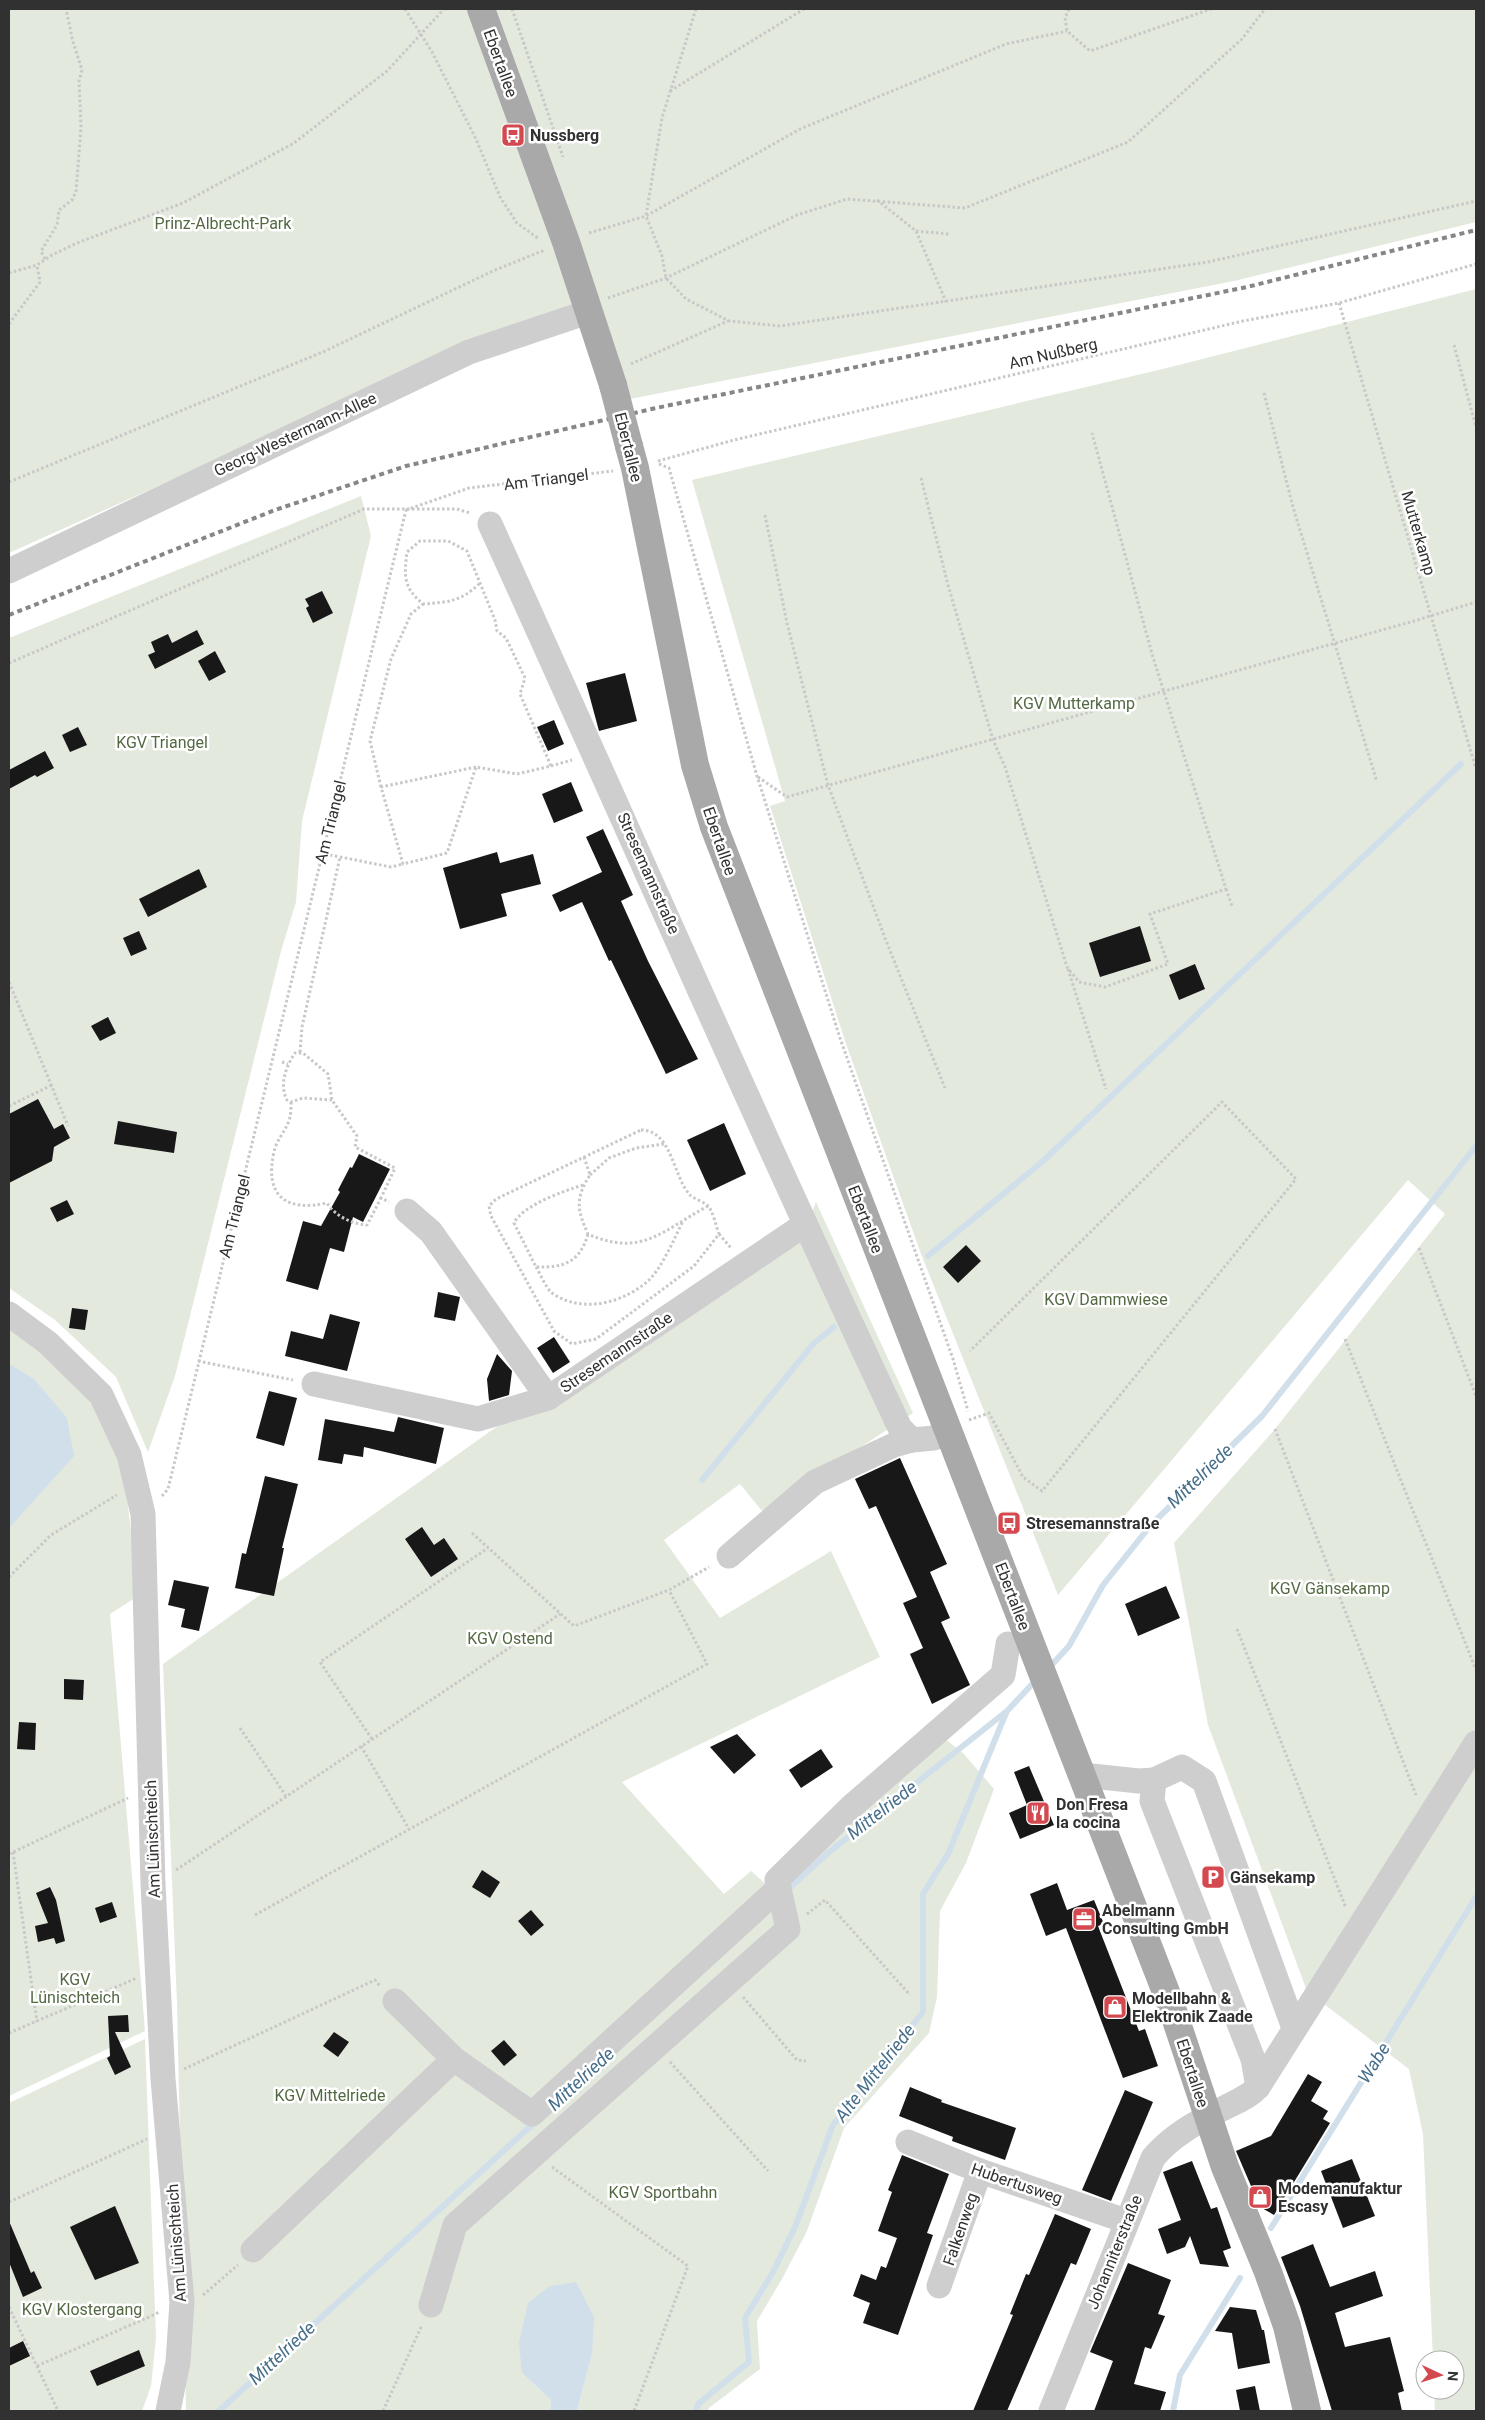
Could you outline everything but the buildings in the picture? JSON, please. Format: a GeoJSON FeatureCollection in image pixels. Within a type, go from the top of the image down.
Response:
{"type":"FeatureCollection","features":[{"type":"Feature","properties":{"kind":"main road","name":"Ebertallee"},"geometry":{"type":"LineString","coordinates":[[482,9],[566,242],[598,305],[646,460],[695,765],[714,827],[962,1423],[1035,1654],[1171,2005],[1208,2117],[1287,2326],[1307,2411]]}},
{"type":"Feature","properties":{"kind":"street","name":"Georg-Westermann-Allee"},"geometry":{"type":"LineString","coordinates":[[9,571],[469,352],[598,305]]}},
{"type":"Feature","properties":{"kind":"street","name":"Stresemannstraße"},"geometry":{"type":"LineString","coordinates":[[490,524],[640,854],[804,1225],[900,1428],[912,1440]]}},
{"type":"Feature","properties":{"kind":"street","name":"Stresemannstraße"},"geometry":{"type":"LineString","coordinates":[[407,1211],[431,1232],[548,1398],[804,1225]]}},
{"type":"Feature","properties":{"kind":"street","name":"Am Lünischteich"},"geometry":{"type":"LineString","coordinates":[[9,1314],[48,1343],[101,1395],[129,1455],[144,1514],[149,1788],[153,1884],[163,2079],[182,2302],[178,2362],[168,2411]]}},
{"type":"Feature","properties":{"kind":"street"},"geometry":{"type":"LineString","coordinates":[[314,1384],[478,1419],[548,1398]]}},
{"type":"Feature","properties":{"kind":"street"},"geometry":{"type":"LineString","coordinates":[[730,1556],[815,1482],[894,1445],[912,1440],[934,1438],[962,1423]]}},
{"type":"Feature","properties":{"kind":"street"},"geometry":{"type":"LineString","coordinates":[[431,2305],[454,2225],[788,1929],[777,1880],[851,1807],[1003,1675],[1008,1644]]}},
{"type":"Feature","properties":{"kind":"street"},"geometry":{"type":"LineString","coordinates":[[1208,2117],[1245,2099],[1258,2087],[1476,1743]]}},
{"type":"Feature","properties":{"kind":"street"},"geometry":{"type":"LineString","coordinates":[[1082,1775],[1139,1781],[1154,1780],[1182,1768],[1204,1781],[1294,2028]]}},
{"type":"Feature","properties":{"kind":"street"},"geometry":{"type":"LineString","coordinates":[[1154,1780],[1152,1801],[1252,2059],[1258,2087]]}},
{"type":"Feature","properties":{"kind":"street"},"geometry":{"type":"LineString","coordinates":[[395,2001],[454,2059],[532,2114],[781,1896]]}},
{"type":"Feature","properties":{"kind":"street"},"geometry":{"type":"LineString","coordinates":[[254,2250],[454,2059]]}},
{"type":"Feature","properties":{"kind":"street","name":"Johanniterstraße"},"geometry":{"type":"LineString","coordinates":[[1051,2411],[1153,2158],[1163,2146],[1208,2117]]}},
{"type":"Feature","properties":{"kind":"street","name":"Hubertusweg"},"geometry":{"type":"LineString","coordinates":[[908,2142],[980,2171],[1126,2221]]}},
{"type":"Feature","properties":{"kind":"street","name":"Falkenweg"},"geometry":{"type":"LineString","coordinates":[[940,2286],[980,2171]]}},
{"type":"Feature","properties":{"kind":"path"},"geometry":{"type":"LineString","coordinates":[[45,259],[42,251],[57,224],[59,210],[72,200],[76,192],[79,169],[79,146],[82,126],[79,81],[82,70],[73,42],[66,9]]}},
{"type":"Feature","properties":{"kind":"path"},"geometry":{"type":"LineString","coordinates":[[405,9],[432,52],[476,138],[500,197],[517,223],[545,243]]}},
{"type":"Feature","properties":{"kind":"path"},"geometry":{"type":"LineString","coordinates":[[9,273],[37,265],[77,243],[183,203],[294,143],[387,71],[444,9]]}},
{"type":"Feature","properties":{"kind":"path"},"geometry":{"type":"LineString","coordinates":[[696,9],[662,118],[646,216],[662,256],[666,278],[686,299],[728,321],[781,326],[1208,262],[1476,201]]}},
{"type":"Feature","properties":{"kind":"path"},"geometry":{"type":"LineString","coordinates":[[669,92],[781,21],[804,9]]}},
{"type":"Feature","properties":{"kind":"path"},"geometry":{"type":"LineString","coordinates":[[1069,9],[1065,18],[1067,32],[1090,51],[1211,9]]}},
{"type":"Feature","properties":{"kind":"path"},"geometry":{"type":"LineString","coordinates":[[598,305],[666,278],[797,214],[847,199],[964,208],[1128,142],[1242,39],[1265,9]]}},
{"type":"Feature","properties":{"kind":"path"},"geometry":{"type":"LineString","coordinates":[[589,234],[646,216],[800,129],[1006,44],[1067,32]]}},
{"type":"Feature","properties":{"kind":"path"},"geometry":{"type":"LineString","coordinates":[[877,200],[916,231],[946,302]]}},
{"type":"Feature","properties":{"kind":"path"},"geometry":{"type":"LineString","coordinates":[[916,231],[949,234]]}},
{"type":"Feature","properties":{"kind":"path"},"geometry":{"type":"LineString","coordinates":[[9,482],[326,351],[495,270],[552,248]]}},
{"type":"Feature","properties":{"kind":"path","name":"Am Nußberg"},"geometry":{"type":"LineString","coordinates":[[646,460],[1243,321],[1339,303],[1476,264]]}},
{"type":"Feature","properties":{"kind":"path"},"geometry":{"type":"LineString","coordinates":[[9,324],[40,282],[37,265]]}},
{"type":"Feature","properties":{"kind":"path","name":"Mutterkamp"},"geometry":{"type":"LineString","coordinates":[[1339,303],[1476,769]]}},
{"type":"Feature","properties":{"kind":"path"},"geometry":{"type":"LineString","coordinates":[[621,375],[728,321]]}},
{"type":"Feature","properties":{"kind":"path"},"geometry":{"type":"LineString","coordinates":[[1454,345],[1476,427]]}},
{"type":"Feature","properties":{"kind":"path"},"geometry":{"type":"LineString","coordinates":[[1264,393],[1293,507],[1376,782]]}},
{"type":"Feature","properties":{"kind":"path"},"geometry":{"type":"LineString","coordinates":[[1092,433],[1121,547],[1163,692],[1232,906]]}},
{"type":"Feature","properties":{"kind":"path"},"geometry":{"type":"LineString","coordinates":[[646,460],[670,468],[757,776],[840,1038],[953,1359],[968,1410],[962,1423]]}},
{"type":"Feature","properties":{"kind":"path","name":"Am Triangel"},"geometry":{"type":"LineString","coordinates":[[144,1514],[168,1489],[406,510],[469,488],[646,460]]}},
{"type":"Feature","properties":{"kind":"path"},"geometry":{"type":"LineString","coordinates":[[921,478],[948,585],[993,740],[1005,767],[1106,1088]]}},
{"type":"Feature","properties":{"kind":"path"},"geometry":{"type":"LineString","coordinates":[[9,663],[364,509],[461,510]]}},
{"type":"Feature","properties":{"kind":"path"},"geometry":{"type":"LineString","coordinates":[[765,515],[787,623],[828,785],[885,938],[945,1088]]}},
{"type":"Feature","properties":{"kind":"path"},"geometry":{"type":"LineString","coordinates":[[380,787],[476,767],[517,774],[551,766],[520,694],[524,678],[506,638],[497,631],[495,620],[467,551],[448,541],[420,541],[406,552],[404,580],[422,604]]}},
{"type":"Feature","properties":{"kind":"path"},"geometry":{"type":"LineString","coordinates":[[403,864],[380,787],[370,741],[391,659],[411,614],[422,604],[449,602],[467,596],[479,584]]}},
{"type":"Feature","properties":{"kind":"path"},"geometry":{"type":"LineString","coordinates":[[757,776],[787,798],[1476,602]]}},
{"type":"Feature","properties":{"kind":"path"},"geometry":{"type":"LineString","coordinates":[[330,855],[391,867],[447,853],[476,767]]}},
{"type":"Feature","properties":{"kind":"path"},"geometry":{"type":"LineString","coordinates":[[300,1052],[302,1027],[340,857]]}},
{"type":"Feature","properties":{"kind":"path"},"geometry":{"type":"LineString","coordinates":[[1068,966],[1079,982],[1104,987],[1168,964],[1150,914],[1226,889]]}},
{"type":"Feature","properties":{"kind":"path"},"geometry":{"type":"LineString","coordinates":[[9,982],[68,1126]]}},
{"type":"Feature","properties":{"kind":"path"},"geometry":{"type":"LineString","coordinates":[[291,1102],[287,1100],[283,1088],[288,1064],[295,1053],[300,1052]]}},
{"type":"Feature","properties":{"kind":"path"},"geometry":{"type":"LineString","coordinates":[[291,1102],[290,1118],[274,1151],[270,1179],[280,1196],[293,1205],[309,1206],[327,1203],[331,1210],[343,1218],[367,1225],[395,1168],[355,1147],[357,1136],[354,1128],[332,1100],[328,1074],[300,1052]]}},
{"type":"Feature","properties":{"kind":"path"},"geometry":{"type":"LineString","coordinates":[[282,1062],[288,1064]]}},
{"type":"Feature","properties":{"kind":"path"},"geometry":{"type":"LineString","coordinates":[[9,1106],[52,1085]]}},
{"type":"Feature","properties":{"kind":"path"},"geometry":{"type":"LineString","coordinates":[[291,1102],[304,1098],[332,1100]]}},
{"type":"Feature","properties":{"kind":"path"},"geometry":{"type":"LineString","coordinates":[[962,1423],[989,1413],[1022,1477],[1042,1491],[1296,1179],[1222,1102],[970,1351]]}},
{"type":"Feature","properties":{"kind":"path"},"geometry":{"type":"LineString","coordinates":[[641,1130],[650,1130],[656,1133],[664,1144],[690,1195],[708,1206],[719,1234],[694,1266],[596,1339],[572,1344],[554,1331],[491,1216],[489,1206],[496,1199],[641,1130]]}},
{"type":"Feature","properties":{"kind":"path"},"geometry":{"type":"LineString","coordinates":[[664,1144],[636,1148],[609,1158],[590,1175],[580,1191],[579,1214],[588,1234],[603,1241],[628,1244],[656,1238],[684,1219],[708,1206]]}},
{"type":"Feature","properties":{"kind":"path"},"geometry":{"type":"LineString","coordinates":[[584,1157],[590,1175]]}},
{"type":"Feature","properties":{"kind":"path"},"geometry":{"type":"LineString","coordinates":[[584,1185],[563,1191],[518,1214],[514,1223],[551,1292],[572,1302],[602,1304],[626,1297],[650,1280],[668,1251],[684,1219]]}},
{"type":"Feature","properties":{"kind":"path"},"geometry":{"type":"LineString","coordinates":[[381,1198],[407,1211]]}},
{"type":"Feature","properties":{"kind":"path"},"geometry":{"type":"LineString","coordinates":[[536,1267],[554,1268],[572,1261],[584,1247],[588,1234]]}},
{"type":"Feature","properties":{"kind":"path"},"geometry":{"type":"LineString","coordinates":[[1419,1248],[1476,1396]]}},
{"type":"Feature","properties":{"kind":"path"},"geometry":{"type":"LineString","coordinates":[[1345,1339],[1476,1670]]}},
{"type":"Feature","properties":{"kind":"path"},"geometry":{"type":"LineString","coordinates":[[198,1362],[314,1384]]}},
{"type":"Feature","properties":{"kind":"path"},"geometry":{"type":"LineString","coordinates":[[1275,1429],[1427,1822]]}},
{"type":"Feature","properties":{"kind":"path"},"geometry":{"type":"LineString","coordinates":[[9,1577],[51,1535],[136,1483]]}},
{"type":"Feature","properties":{"kind":"path"},"geometry":{"type":"LineString","coordinates":[[472,1533],[574,1626],[669,1590],[730,1556]]}},
{"type":"Feature","properties":{"kind":"path"},"geometry":{"type":"LineString","coordinates":[[372,1739],[320,1662],[488,1548]]}},
{"type":"Feature","properties":{"kind":"path"},"geometry":{"type":"LineString","coordinates":[[255,1915],[707,1664],[669,1590]]}},
{"type":"Feature","properties":{"kind":"path"},"geometry":{"type":"LineString","coordinates":[[153,1884],[560,1614]]}},
{"type":"Feature","properties":{"kind":"path"},"geometry":{"type":"LineString","coordinates":[[1237,1629],[1356,1934]]}},
{"type":"Feature","properties":{"kind":"path"},"geometry":{"type":"LineString","coordinates":[[240,1728],[286,1796]]}},
{"type":"Feature","properties":{"kind":"path"},"geometry":{"type":"LineString","coordinates":[[361,1746],[409,1829]]}},
{"type":"Feature","properties":{"kind":"path"},"geometry":{"type":"LineString","coordinates":[[9,1854],[149,1788]]}},
{"type":"Feature","properties":{"kind":"path"},"geometry":{"type":"LineString","coordinates":[[13,1852],[37,2022]]}},
{"type":"Feature","properties":{"kind":"path"},"geometry":{"type":"LineString","coordinates":[[788,1929],[825,1900],[910,1995]]}},
{"type":"Feature","properties":{"kind":"path"},"geometry":{"type":"LineString","coordinates":[[9,2033],[158,1968]]}},
{"type":"Feature","properties":{"kind":"path"},"geometry":{"type":"LineString","coordinates":[[163,2079],[375,1980],[395,2001]]}},
{"type":"Feature","properties":{"kind":"path"},"geometry":{"type":"LineString","coordinates":[[729,1982],[797,2060],[806,2060]]}},
{"type":"Feature","properties":{"kind":"path"},"geometry":{"type":"LineString","coordinates":[[657,2046],[768,2172]]}},
{"type":"Feature","properties":{"kind":"path"},"geometry":{"type":"LineString","coordinates":[[9,2202],[168,2130]]}},
{"type":"Feature","properties":{"kind":"path"},"geometry":{"type":"LineString","coordinates":[[535,2155],[688,2266],[634,2411]]}},
{"type":"Feature","properties":{"kind":"path"},"geometry":{"type":"LineString","coordinates":[[37,2366],[182,2302],[201,2297],[254,2250]]}},
{"type":"Feature","properties":{"kind":"path"},"geometry":{"type":"LineString","coordinates":[[383,2411],[431,2305]]}},
{"type":"Feature","properties":{"kind":"path"},"geometry":{"type":"LineString","coordinates":[[9,2307],[58,2411]]}},
{"type":"Feature","properties":{"kind":"green space","name":"Prinz-Albrecht-Park"},"geometry":{"type":"Polygon","coordinates":[[[9,9],[1476,9],[1476,222],[1234,281],[630,399],[600,302],[528,320],[9,553],[9,9]]]}},
{"type":"Feature","properties":{"kind":"green space"},"geometry":{"type":"Polygon","coordinates":[[[1476,289],[1476,2411],[1435,2411],[1434,2400],[1465,2400],[1465,2350],[1433,2350],[1423,2134],[1409,2069],[1307,1991],[1208,1725],[1174,1543],[1275,1429],[1445,1214],[1408,1180],[1058,1595],[921,1254],[845,1041],[770,806],[785,801],[692,480],[1167,368],[1476,289]]]}},
{"type":"Feature","properties":{"kind":"green space","name":"KGV Triangel"},"geometry":{"type":"Polygon","coordinates":[[[361,496],[371,536],[302,821],[296,902],[281,951],[175,1376],[148,1452],[116,1377],[55,1320],[9,1288],[9,638],[361,496]]]}},
{"type":"Feature","properties":{"kind":"green space"},"geometry":{"type":"Polygon","coordinates":[[[816,1202],[913,1413],[762,1511],[740,1484],[664,1540],[720,1618],[831,1551],[880,1657],[622,1782],[724,1894],[751,1871],[769,1887],[944,1738],[964,1754],[994,1789],[966,1863],[940,1911],[937,1997],[929,2033],[844,2128],[807,2231],[757,2321],[760,2369],[709,2408],[708,2411],[577,2411],[592,2354],[522,2373],[551,2400],[550,2411],[186,2411],[177,2003],[163,1664],[516,1413],[803,1237],[816,1202]]]}},
{"type":"Feature","properties":{"kind":"green space","name":"KGV Lünischteich"},"geometry":{"type":"Polygon","coordinates":[[[9,1324],[28,1338],[95,1403],[124,1470],[138,1596],[110,1614],[145,2031],[9,2096],[9,1324]]]}},
{"type":"Feature","properties":{"kind":"green space","name":"KGV Klostergang"},"geometry":{"type":"Polygon","coordinates":[[[145,2039],[156,2338],[151,2386],[142,2411],[9,2411],[9,2103],[145,2039]]]}},
{"type":"Feature","properties":{"kind":"shaded area"},"geometry":{"type":"Polygon","coordinates":[[[9,1364],[34,1379],[67,1418],[74,1456],[9,1528],[9,1364]]]}},
{"type":"Feature","properties":{"kind":"shaded area"},"geometry":{"type":"Polygon","coordinates":[[[576,2282],[594,2317],[592,2354],[577,2411],[550,2411],[551,2400],[522,2373],[519,2343],[528,2303],[550,2286],[576,2282]]]}},
{"type":"Feature","properties":{"kind":"waterway"},"geometry":{"type":"LineString","coordinates":[[928,1256],[1042,1162],[1461,764]]}},
{"type":"Feature","properties":{"kind":"waterway","name":"Mittelriede"},"geometry":{"type":"LineString","coordinates":[[1048,1669],[1069,1646],[1103,1585],[1150,1526],[1262,1416],[1476,1146]]}},
{"type":"Feature","properties":{"kind":"waterway"},"geometry":{"type":"LineString","coordinates":[[702,1480],[814,1343],[834,1327]]}},
{"type":"Feature","properties":{"kind":"waterway","name":"Mittelriede"},"geometry":{"type":"LineString","coordinates":[[785,1892],[828,1853],[1007,1711],[1037,1679]]}},
{"type":"Feature","properties":{"kind":"waterway","name":"Alte Mittelriede"},"geometry":{"type":"LineString","coordinates":[[696,2411],[698,2404],[749,2362],[745,2318],[773,2272],[795,2227],[833,2125],[923,2012],[923,1894],[948,1854],[1006,1713]]}},
{"type":"Feature","properties":{"kind":"waterway","name":"Wabe"},"geometry":{"type":"LineString","coordinates":[[1271,2228],[1476,1897]]}},
{"type":"Feature","properties":{"kind":"waterway","name":"Mittelriede"},"geometry":{"type":"LineString","coordinates":[[219,2411],[535,2122]]}},
{"type":"Feature","properties":{"kind":"waterway","name":"Wabe"},"geometry":{"type":"LineString","coordinates":[[1173,2411],[1180,2375],[1240,2278]]}},
{"type":"Feature","properties":{"kind":"railway"},"geometry":{"type":"LineString","coordinates":[[9,615],[275,510],[406,466],[656,408],[1247,287],[1476,230]]}},
{"type":"Feature","properties":{"kind":"place","name":"Nussberg"},"geometry":{"type":"Point","coordinates":[513,135]}},
{"type":"Feature","properties":{"kind":"place","name":"Stresemannstraße"},"geometry":{"type":"Point","coordinates":[1009,1523]}},
{"type":"Feature","properties":{"kind":"place","name":"Don Fresa la cocina"},"geometry":{"type":"Point","coordinates":[1038,1813]}},
{"type":"Feature","properties":{"kind":"place","name":"Gänsekamp"},"geometry":{"type":"Point","coordinates":[1213,1877]}},
{"type":"Feature","properties":{"kind":"place","name":"Abelmann Consulting GmbH"},"geometry":{"type":"Point","coordinates":[1084,1919]}},
{"type":"Feature","properties":{"kind":"place","name":"Modellbahn & Elektronik Zaade"},"geometry":{"type":"Point","coordinates":[1115,2007]}},
{"type":"Feature","properties":{"kind":"place","name":"Modemanufaktur Escasy"},"geometry":{"type":"Point","coordinates":[1260,2197]}},
{"type":"Feature","properties":{"kind":"park label","name":"KGV Mutterkamp"},"geometry":{"type":"Point","coordinates":[1074,703]}},
{"type":"Feature","properties":{"kind":"park label","name":"KGV Dammwiese"},"geometry":{"type":"Point","coordinates":[1106,1299]}},
{"type":"Feature","properties":{"kind":"park label","name":"KGV Gänsekamp"},"geometry":{"type":"Point","coordinates":[1330,1588]}},
{"type":"Feature","properties":{"kind":"park label","name":"KGV Ostend"},"geometry":{"type":"Point","coordinates":[510,1638]}},
{"type":"Feature","properties":{"kind":"park label","name":"KGV Mittelriede"},"geometry":{"type":"Point","coordinates":[330,2095]}},
{"type":"Feature","properties":{"kind":"park label","name":"KGV Sportbahn"},"geometry":{"type":"Point","coordinates":[663,2192]}}]}
